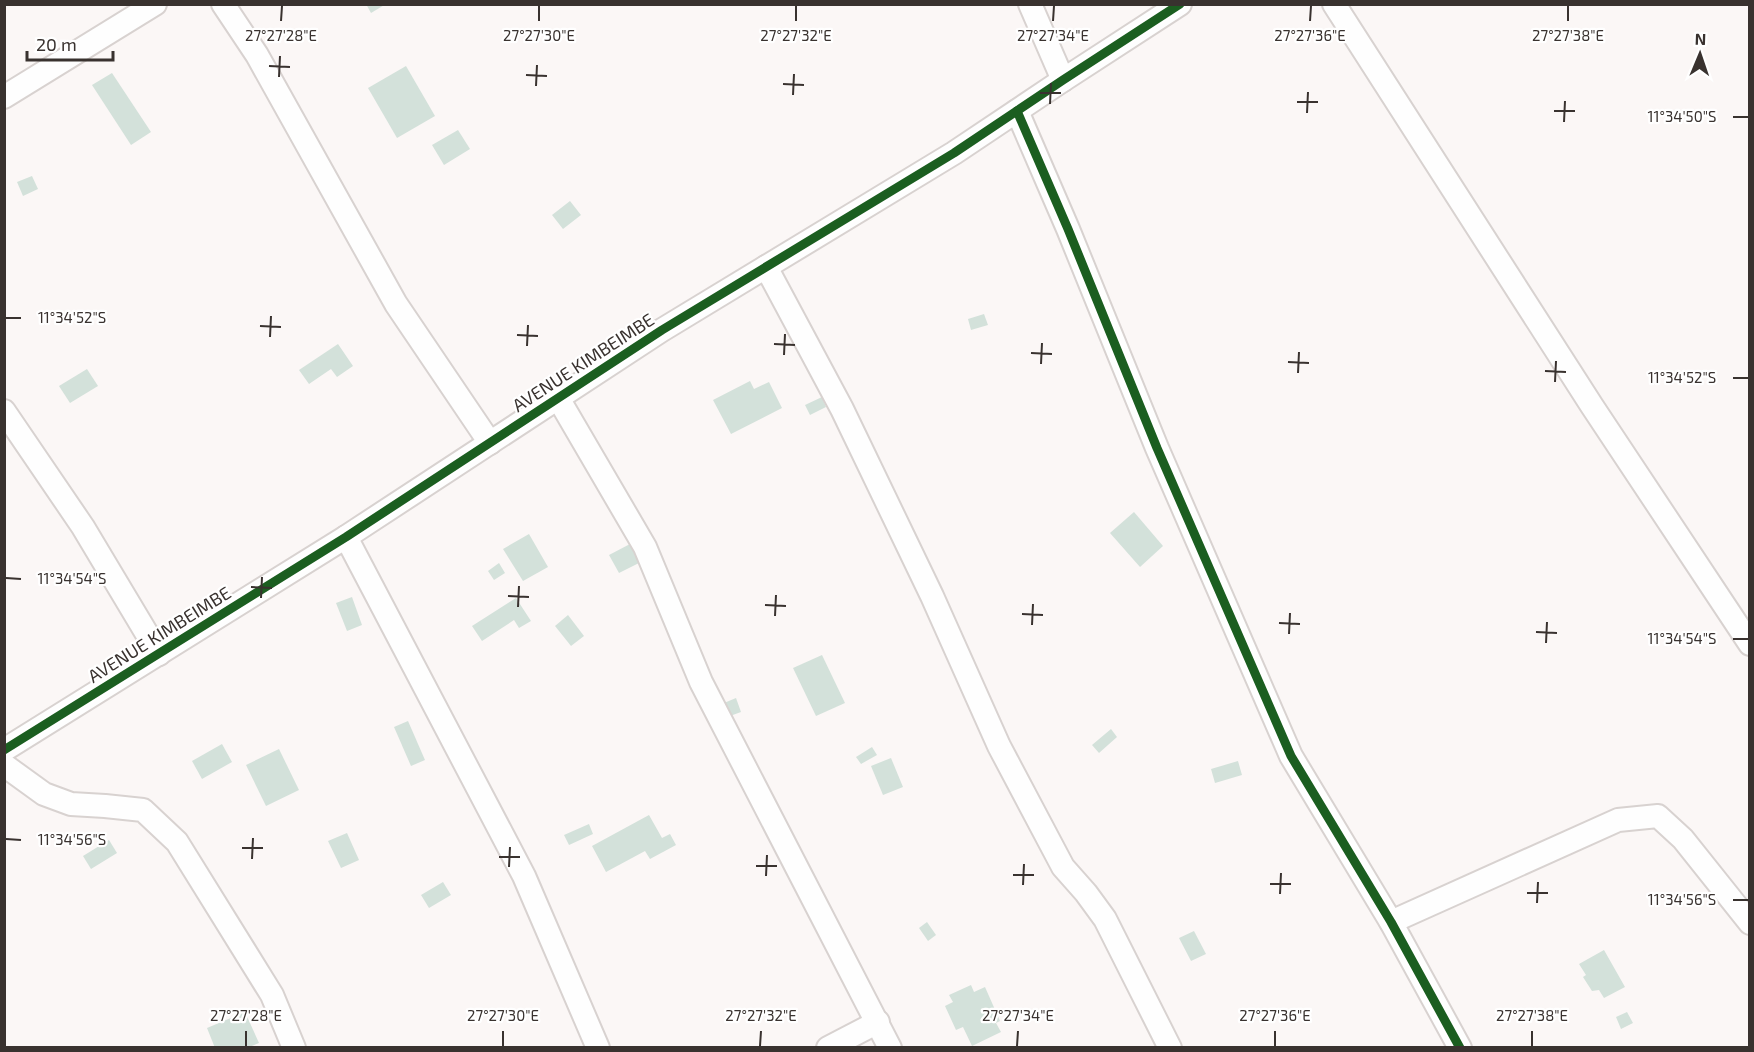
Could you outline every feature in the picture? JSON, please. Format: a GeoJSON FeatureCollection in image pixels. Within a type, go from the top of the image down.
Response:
{"type":"FeatureCollection","features":[{"type":"Feature","properties":{"kind":"street"},"geometry":{"type":"LineString","coordinates":[[4,97],[155,4]]}},
{"type":"Feature","properties":{"kind":"street"},"geometry":{"type":"LineString","coordinates":[[223,4],[257,55],[396,304],[489,443]]}},
{"type":"Feature","properties":{"kind":"street"},"geometry":{"type":"LineString","coordinates":[[1030,4],[1063,80]]}},
{"type":"Feature","properties":{"kind":"street","name":"AVENUE KIMBEIMBE"},"geometry":{"type":"LineString","coordinates":[[4,750],[346,537],[662,330],[954,153],[1180,4]]}},
{"type":"Feature","properties":{"kind":"street"},"geometry":{"type":"LineString","coordinates":[[1334,4],[1592,406],[1749,644]]}},
{"type":"Feature","properties":{"kind":"street"},"geometry":{"type":"LineString","coordinates":[[1017,111],[1068,229],[1157,448],[1291,756],[1391,922],[1460,1047]]}},
{"type":"Feature","properties":{"kind":"street"},"geometry":{"type":"LineString","coordinates":[[766,267],[842,409],[932,596],[999,746],[1063,867],[1086,892],[1105,919],[1170,1047]]}},
{"type":"Feature","properties":{"kind":"street"},"geometry":{"type":"LineString","coordinates":[[558,398],[645,547],[701,682],[890,1047]]}},
{"type":"Feature","properties":{"kind":"street"},"geometry":{"type":"LineString","coordinates":[[4,411],[83,527],[159,654]]}},
{"type":"Feature","properties":{"kind":"street"},"geometry":{"type":"LineString","coordinates":[[346,537],[524,876],[598,1047]]}},
{"type":"Feature","properties":{"kind":"street"},"geometry":{"type":"LineString","coordinates":[[4,765],[44,794],[71,804],[143,810],[177,842],[272,995],[294,1047]]}},
{"type":"Feature","properties":{"kind":"street"},"geometry":{"type":"LineString","coordinates":[[1391,922],[1618,819],[1658,816],[1683,839],[1749,923]]}},
{"type":"Feature","properties":{"kind":"street"},"geometry":{"type":"LineString","coordinates":[[828,1047],[878,1022]]}},
{"type":"Feature","properties":{"kind":"building"},"geometry":{"type":"Polygon","coordinates":[[[366,4],[386,4],[371,13],[366,4]]]}},
{"type":"Feature","properties":{"kind":"building"},"geometry":{"type":"Polygon","coordinates":[[[406,66],[435,116],[397,138],[368,88],[406,66]]]}},
{"type":"Feature","properties":{"kind":"building"},"geometry":{"type":"Polygon","coordinates":[[[112,73],[151,132],[131,145],[92,85],[112,73]]]}},
{"type":"Feature","properties":{"kind":"building"},"geometry":{"type":"Polygon","coordinates":[[[458,130],[470,149],[444,165],[432,145],[458,130]]]}},
{"type":"Feature","properties":{"kind":"building"},"geometry":{"type":"Polygon","coordinates":[[[32,176],[38,189],[23,196],[17,182],[32,176]]]}},
{"type":"Feature","properties":{"kind":"building"},"geometry":{"type":"Polygon","coordinates":[[[570,201],[581,215],[563,229],[552,215],[570,201]]]}},
{"type":"Feature","properties":{"kind":"building"},"geometry":{"type":"Polygon","coordinates":[[[984,314],[988,325],[971,330],[968,319],[984,314]]]}},
{"type":"Feature","properties":{"kind":"building"},"geometry":{"type":"Polygon","coordinates":[[[338,344],[353,366],[337,377],[331,369],[309,384],[299,370],[338,344]]]}},
{"type":"Feature","properties":{"kind":"building"},"geometry":{"type":"Polygon","coordinates":[[[87,369],[98,386],[70,403],[59,386],[87,369]]]}},
{"type":"Feature","properties":{"kind":"building"},"geometry":{"type":"Polygon","coordinates":[[[750,381],[754,389],[769,382],[782,408],[731,434],[713,400],[750,381]]]}},
{"type":"Feature","properties":{"kind":"building"},"geometry":{"type":"Polygon","coordinates":[[[822,397],[826,407],[810,415],[805,405],[822,397]]]}},
{"type":"Feature","properties":{"kind":"building"},"geometry":{"type":"Polygon","coordinates":[[[1134,512],[1163,546],[1140,567],[1110,533],[1134,512]]]}},
{"type":"Feature","properties":{"kind":"building"},"geometry":{"type":"Polygon","coordinates":[[[529,534],[548,567],[523,581],[503,549],[529,534]]]}},
{"type":"Feature","properties":{"kind":"building"},"geometry":{"type":"Polygon","coordinates":[[[630,544],[641,562],[619,573],[609,555],[630,544]]]}},
{"type":"Feature","properties":{"kind":"building"},"geometry":{"type":"Polygon","coordinates":[[[499,563],[505,573],[494,580],[488,571],[499,563]]]}},
{"type":"Feature","properties":{"kind":"building"},"geometry":{"type":"Polygon","coordinates":[[[352,597],[362,625],[347,631],[336,603],[352,597]]]}},
{"type":"Feature","properties":{"kind":"building"},"geometry":{"type":"Polygon","coordinates":[[[516,598],[531,621],[519,628],[514,620],[482,641],[472,626],[516,598]]]}},
{"type":"Feature","properties":{"kind":"building"},"geometry":{"type":"Polygon","coordinates":[[[568,615],[584,636],[571,646],[555,626],[568,615]]]}},
{"type":"Feature","properties":{"kind":"building"},"geometry":{"type":"Polygon","coordinates":[[[822,655],[845,703],[816,716],[793,668],[822,655]]]}},
{"type":"Feature","properties":{"kind":"building"},"geometry":{"type":"Polygon","coordinates":[[[736,698],[741,712],[730,716],[724,703],[736,698]]]}},
{"type":"Feature","properties":{"kind":"building"},"geometry":{"type":"Polygon","coordinates":[[[408,721],[425,760],[411,766],[394,727],[408,721]]]}},
{"type":"Feature","properties":{"kind":"building"},"geometry":{"type":"Polygon","coordinates":[[[1111,729],[1117,737],[1099,753],[1092,745],[1111,729]]]}},
{"type":"Feature","properties":{"kind":"building"},"geometry":{"type":"Polygon","coordinates":[[[222,744],[232,762],[202,779],[192,761],[222,744]]]}},
{"type":"Feature","properties":{"kind":"building"},"geometry":{"type":"Polygon","coordinates":[[[872,747],[877,755],[861,764],[856,757],[872,747]]]}},
{"type":"Feature","properties":{"kind":"building"},"geometry":{"type":"Polygon","coordinates":[[[279,749],[299,790],[266,806],[246,765],[279,749]]]}},
{"type":"Feature","properties":{"kind":"building"},"geometry":{"type":"Polygon","coordinates":[[[891,758],[903,787],[883,795],[871,766],[891,758]]]}},
{"type":"Feature","properties":{"kind":"building"},"geometry":{"type":"Polygon","coordinates":[[[1238,761],[1242,775],[1215,783],[1211,769],[1238,761]]]}},
{"type":"Feature","properties":{"kind":"building"},"geometry":{"type":"Polygon","coordinates":[[[649,815],[662,838],[670,834],[676,845],[650,859],[645,851],[606,872],[592,846],[649,815]]]}},
{"type":"Feature","properties":{"kind":"building"},"geometry":{"type":"Polygon","coordinates":[[[589,824],[593,834],[569,845],[564,835],[589,824]]]}},
{"type":"Feature","properties":{"kind":"building"},"geometry":{"type":"Polygon","coordinates":[[[347,833],[359,860],[341,868],[328,841],[347,833]]]}},
{"type":"Feature","properties":{"kind":"building"},"geometry":{"type":"Polygon","coordinates":[[[109,840],[117,853],[91,869],[83,856],[109,840]]]}},
{"type":"Feature","properties":{"kind":"building"},"geometry":{"type":"Polygon","coordinates":[[[443,882],[451,895],[429,908],[421,895],[443,882]]]}},
{"type":"Feature","properties":{"kind":"building"},"geometry":{"type":"Polygon","coordinates":[[[927,922],[936,935],[928,941],[919,928],[927,922]]]}},
{"type":"Feature","properties":{"kind":"building"},"geometry":{"type":"Polygon","coordinates":[[[1194,931],[1206,954],[1191,961],[1179,938],[1194,931]]]}},
{"type":"Feature","properties":{"kind":"building"},"geometry":{"type":"Polygon","coordinates":[[[1604,950],[1625,987],[1604,998],[1599,990],[1592,991],[1583,977],[1586,975],[1579,964],[1604,950]]]}},
{"type":"Feature","properties":{"kind":"building"},"geometry":{"type":"Polygon","coordinates":[[[971,985],[974,992],[985,987],[1000,1021],[996,1023],[1001,1032],[972,1046],[963,1027],[956,1030],[945,1006],[953,1002],[949,995],[971,985]]]}},
{"type":"Feature","properties":{"kind":"building"},"geometry":{"type":"Polygon","coordinates":[[[245,1012],[259,1043],[247,1048],[215,1048],[207,1028],[245,1012]]]}},
{"type":"Feature","properties":{"kind":"building"},"geometry":{"type":"Polygon","coordinates":[[[1627,1012],[1633,1023],[1621,1029],[1616,1017],[1627,1012]]]}},
{"type":"Feature","properties":{"kind":"cycle path"},"geometry":{"type":"LineString","coordinates":[[4,750],[346,537],[662,330],[954,153],[1180,4]]}},
{"type":"Feature","properties":{"kind":"cycle path"},"geometry":{"type":"LineString","coordinates":[[1017,111],[1068,229],[1157,448],[1291,756],[1391,922],[1460,1048]]}}]}
